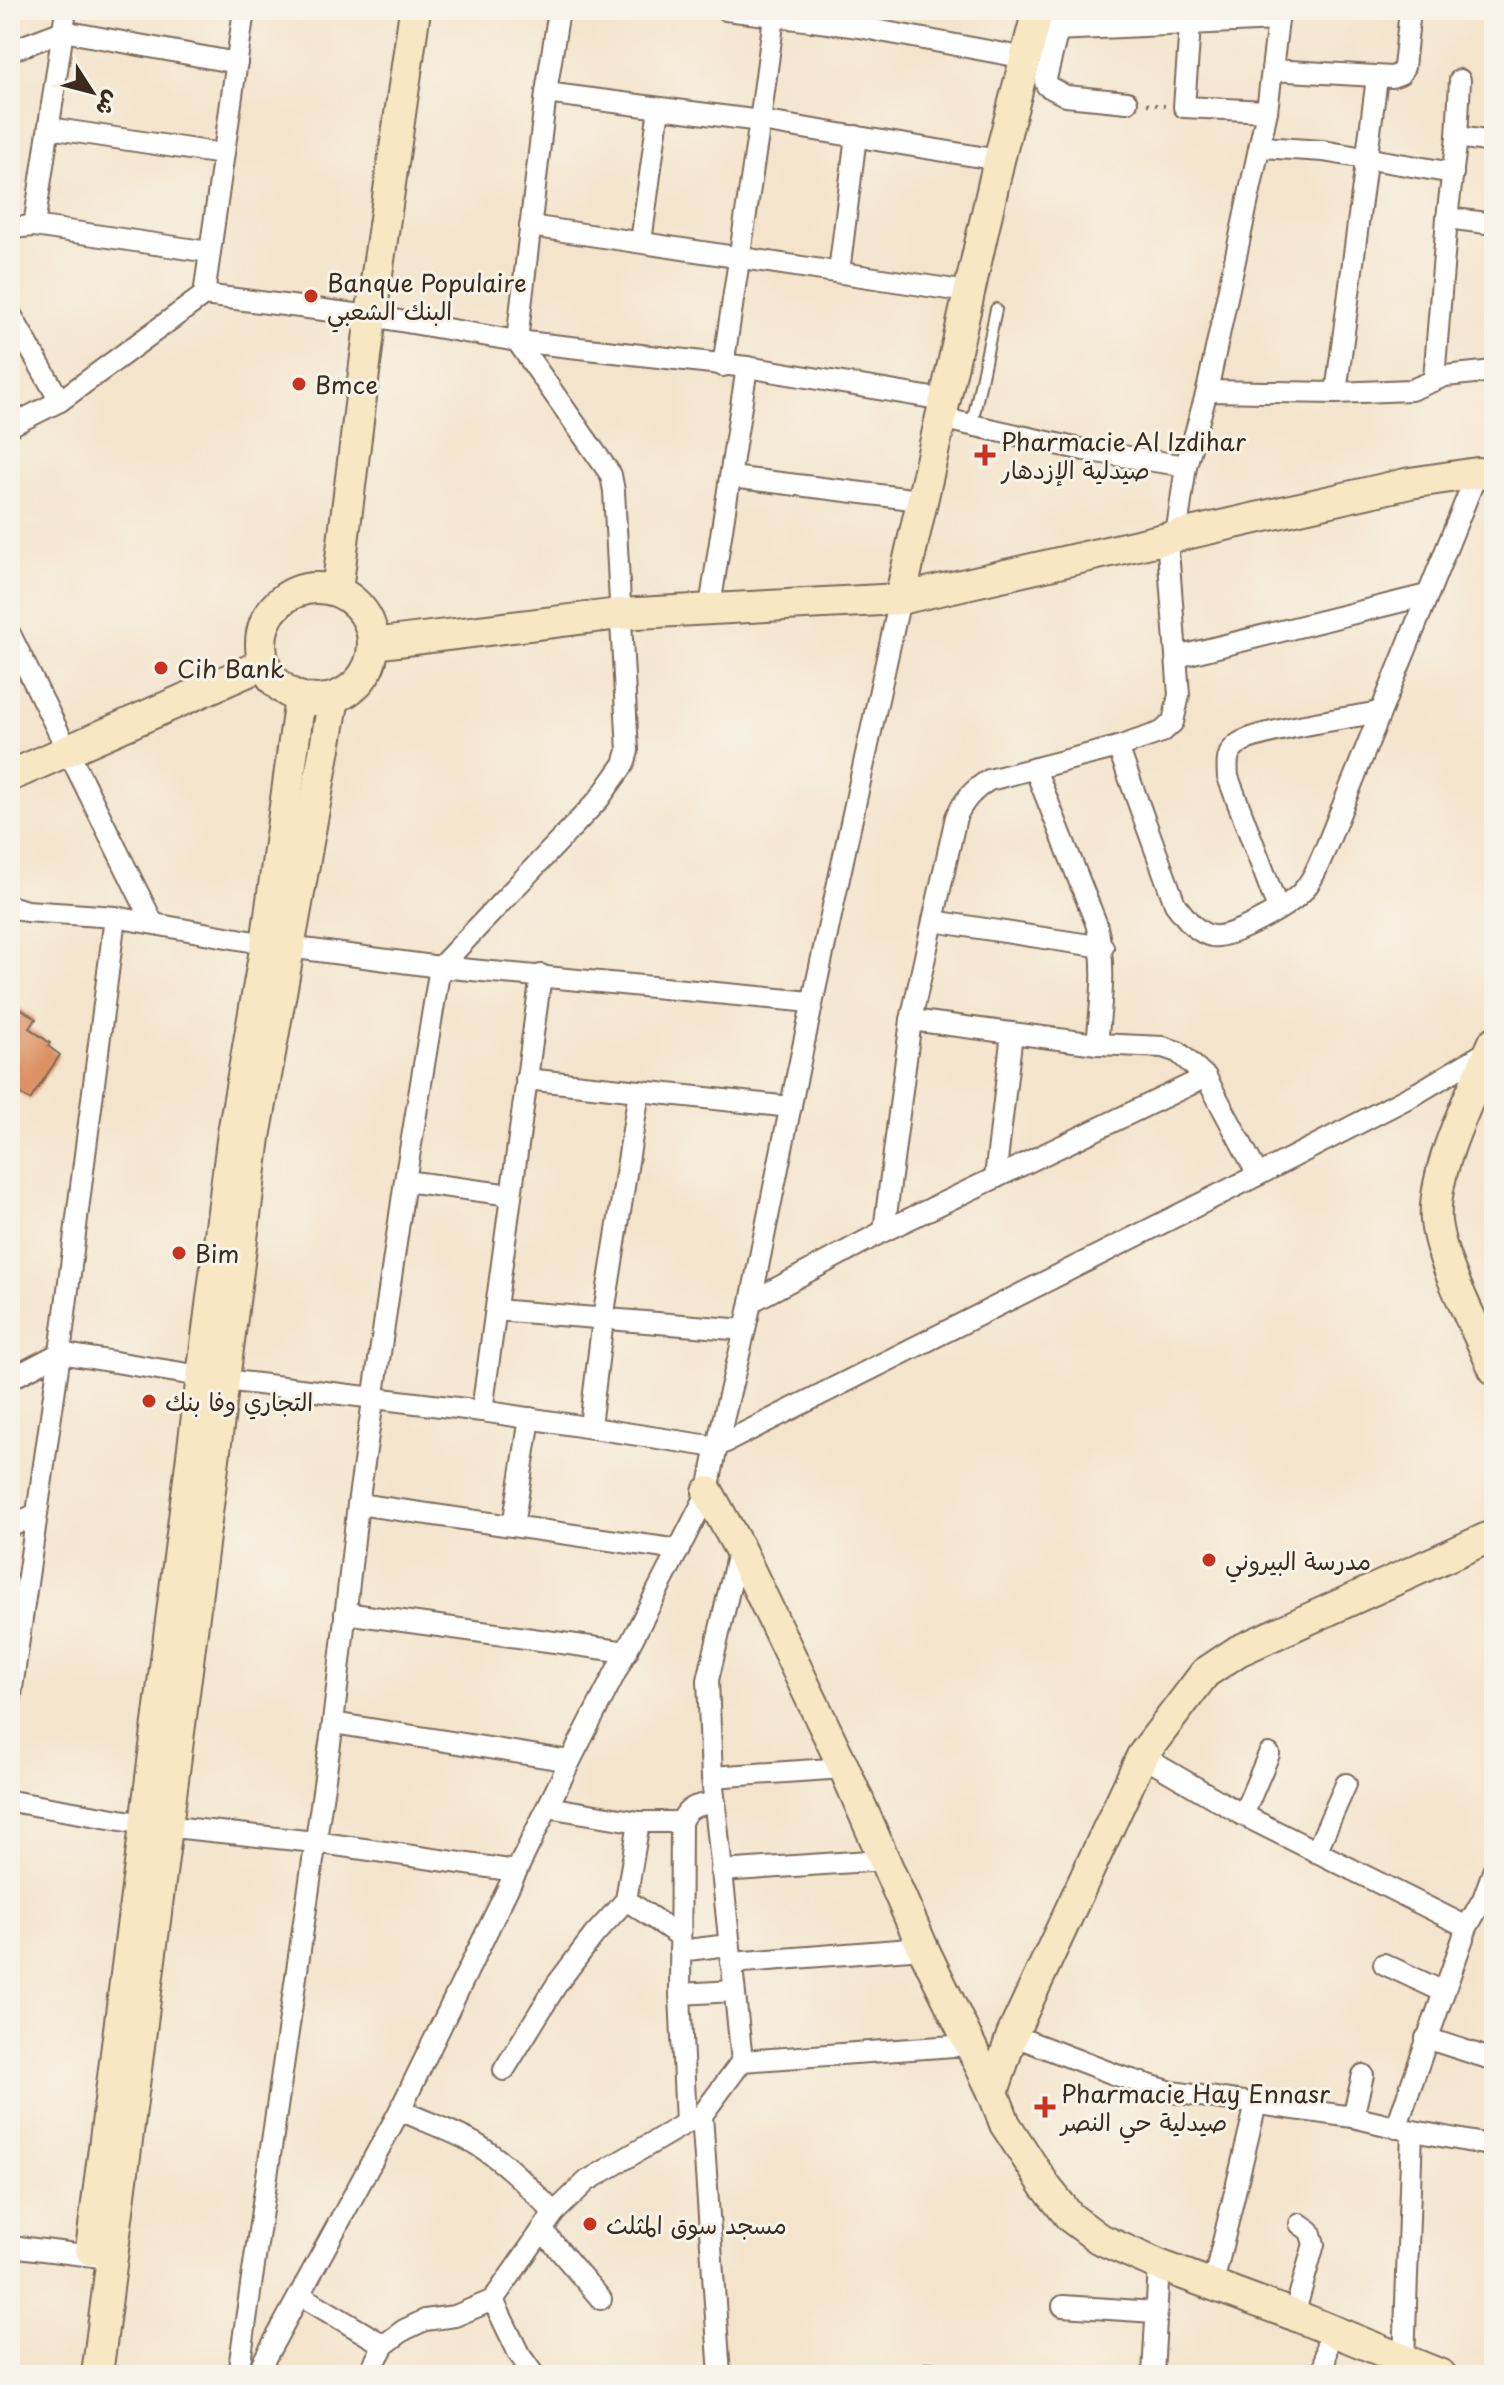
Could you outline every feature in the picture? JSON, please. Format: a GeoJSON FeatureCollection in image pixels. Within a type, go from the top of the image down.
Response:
{"type":"FeatureCollection","features":[{"type":"Feature","properties":{"kind":"street"},"geometry":{"type":"LineString","coordinates":[[34,226],[66,10]]}},
{"type":"Feature","properties":{"kind":"street"},"geometry":{"type":"LineString","coordinates":[[204,295],[244,10]]}},
{"type":"Feature","properties":{"kind":"street"},"geometry":{"type":"LineString","coordinates":[[329,590],[394,10]]}},
{"type":"Feature","properties":{"kind":"street"},"geometry":{"type":"LineString","coordinates":[[361,316],[415,10]]}},
{"type":"Feature","properties":{"kind":"street"},"geometry":{"type":"LineString","coordinates":[[238,2375],[333,1723],[358,1504],[440,967],[599,799],[624,764],[628,751],[611,475],[517,341],[546,93],[559,10]]}},
{"type":"Feature","properties":{"kind":"street"},"geometry":{"type":"LineString","coordinates":[[726,10],[774,17],[860,19],[1038,32],[1190,26],[1281,13],[1260,147],[1172,536],[1179,695],[1173,722],[1162,732],[1118,747],[989,780],[964,800],[956,817],[911,1020],[884,1231]]}},
{"type":"Feature","properties":{"kind":"street"},"geometry":{"type":"LineString","coordinates":[[1272,70],[1377,78],[1400,74],[1404,67],[1410,10]]}},
{"type":"Feature","properties":{"kind":"street"},"geometry":{"type":"LineString","coordinates":[[723,366],[774,17]]}},
{"type":"Feature","properties":{"kind":"street"},"geometry":{"type":"LineString","coordinates":[[1190,26],[1184,107],[1267,111]]}},
{"type":"Feature","properties":{"kind":"street"},"geometry":{"type":"LineString","coordinates":[[10,51],[63,31],[237,63]]}},
{"type":"Feature","properties":{"kind":"street"},"geometry":{"type":"LineString","coordinates":[[1038,32],[1047,86],[1066,96],[1127,102]]}},
{"type":"Feature","properties":{"kind":"street"},"geometry":{"type":"LineString","coordinates":[[256,2375],[400,2110],[547,1807],[708,1492],[920,500],[999,160],[1038,32]]}},
{"type":"Feature","properties":{"kind":"street"},"geometry":{"type":"LineString","coordinates":[[1336,393],[1377,78]]}},
{"type":"Feature","properties":{"kind":"street"},"geometry":{"type":"LineString","coordinates":[[1434,379],[1460,80]]}},
{"type":"Feature","properties":{"kind":"street"},"geometry":{"type":"LineString","coordinates":[[546,93],[760,121],[999,160]]}},
{"type":"Feature","properties":{"kind":"street"},"geometry":{"type":"LineString","coordinates":[[641,242],[659,108]]}},
{"type":"Feature","properties":{"kind":"street"},"geometry":{"type":"LineString","coordinates":[[49,128],[222,154]]}},
{"type":"Feature","properties":{"kind":"street"},"geometry":{"type":"LineString","coordinates":[[839,272],[856,136]]}},
{"type":"Feature","properties":{"kind":"street"},"geometry":{"type":"LineString","coordinates":[[1457,137],[1494,142]]}},
{"type":"Feature","properties":{"kind":"street"},"geometry":{"type":"LineString","coordinates":[[1260,147],[1323,151],[1453,173]]}},
{"type":"Feature","properties":{"kind":"street"},"geometry":{"type":"LineString","coordinates":[[1447,218],[1494,224]]}},
{"type":"Feature","properties":{"kind":"street"},"geometry":{"type":"LineString","coordinates":[[10,228],[34,226],[209,252]]}},
{"type":"Feature","properties":{"kind":"street"},"geometry":{"type":"LineString","coordinates":[[530,226],[968,292]]}},
{"type":"Feature","properties":{"kind":"street"},"geometry":{"type":"LineString","coordinates":[[10,426],[60,401],[204,295],[517,341],[747,367],[942,409],[972,424],[1084,450],[1186,466]]}},
{"type":"Feature","properties":{"kind":"street"},"geometry":{"type":"LineString","coordinates":[[10,313],[60,401]]}},
{"type":"Feature","properties":{"kind":"street"},"geometry":{"type":"LineString","coordinates":[[710,607],[747,367]]}},
{"type":"Feature","properties":{"kind":"street"},"geometry":{"type":"LineString","coordinates":[[1207,391],[1336,393],[1411,390],[1457,373],[1494,371]]}},
{"type":"Feature","properties":{"kind":"street"},"geometry":{"type":"LineString","coordinates":[[373,644],[619,614],[900,599],[1410,483],[1486,474]]}},
{"type":"Feature","properties":{"kind":"street"},"geometry":{"type":"LineString","coordinates":[[1118,747],[1175,904],[1189,923],[1201,932],[1214,936],[1230,934],[1301,893],[1312,880],[1427,595],[1486,474]]}},
{"type":"Feature","properties":{"kind":"street"},"geometry":{"type":"LineString","coordinates":[[731,477],[920,500]]}},
{"type":"Feature","properties":{"kind":"street"},"geometry":{"type":"LineString","coordinates":[[302,590],[329,590],[352,599],[371,627],[373,644],[370,662],[350,690],[334,698],[316,700],[300,698],[272,679],[264,664],[261,645],[263,627],[272,610],[285,598],[302,590]]}},
{"type":"Feature","properties":{"kind":"street"},"geometry":{"type":"LineString","coordinates":[[1177,657],[1427,595]]}},
{"type":"Feature","properties":{"kind":"street"},"geometry":{"type":"LineString","coordinates":[[10,634],[153,923]]}},
{"type":"Feature","properties":{"kind":"street"},"geometry":{"type":"LineString","coordinates":[[10,776],[264,664]]}},
{"type":"Feature","properties":{"kind":"street"},"geometry":{"type":"LineString","coordinates":[[277,945],[300,698]]}},
{"type":"Feature","properties":{"kind":"street"},"geometry":{"type":"LineString","coordinates":[[76,2375],[100,2257],[213,1378],[233,1133],[334,698]]}},
{"type":"Feature","properties":{"kind":"street"},"geometry":{"type":"LineString","coordinates":[[1278,909],[1228,777],[1227,761],[1231,751],[1240,742],[1260,735],[1379,712]]}},
{"type":"Feature","properties":{"kind":"street"},"geometry":{"type":"LineString","coordinates":[[1035,769],[1103,947],[1104,970],[1097,1044]]}},
{"type":"Feature","properties":{"kind":"street"},"geometry":{"type":"LineString","coordinates":[[10,906],[26,911],[115,917],[277,945],[440,967],[811,1002]]}},
{"type":"Feature","properties":{"kind":"street"},"geometry":{"type":"LineString","coordinates":[[10,1702],[14,1640],[60,1353],[115,917]]}},
{"type":"Feature","properties":{"kind":"street"},"geometry":{"type":"LineString","coordinates":[[933,921],[1103,947]]}},
{"type":"Feature","properties":{"kind":"street"},"geometry":{"type":"LineString","coordinates":[[482,1411],[541,975]]}},
{"type":"Feature","properties":{"kind":"street"},"geometry":{"type":"LineString","coordinates":[[911,1020],[1097,1044],[1163,1047],[1178,1052],[1206,1077],[1258,1175]]}},
{"type":"Feature","properties":{"kind":"street"},"geometry":{"type":"LineString","coordinates":[[995,1178],[1012,1033]]}},
{"type":"Feature","properties":{"kind":"street"},"geometry":{"type":"LineString","coordinates":[[10,1379],[60,1353],[213,1378],[482,1411],[716,1447],[1419,1092],[1493,1046]]}},
{"type":"Feature","properties":{"kind":"street"},"geometry":{"type":"LineString","coordinates":[[1493,1046],[1446,1160],[1437,1194],[1436,1223],[1446,1258],[1494,1369]]}},
{"type":"Feature","properties":{"kind":"street"},"geometry":{"type":"LineString","coordinates":[[751,1302],[884,1231],[1206,1077]]}},
{"type":"Feature","properties":{"kind":"street"},"geometry":{"type":"LineString","coordinates":[[526,1079],[791,1107]]}},
{"type":"Feature","properties":{"kind":"street"},"geometry":{"type":"LineString","coordinates":[[590,1426],[603,1319],[639,1092]]}},
{"type":"Feature","properties":{"kind":"street"},"geometry":{"type":"LineString","coordinates":[[405,1181],[511,1195]]}},
{"type":"Feature","properties":{"kind":"street"},"geometry":{"type":"LineString","coordinates":[[496,1310],[745,1330]]}},
{"type":"Feature","properties":{"kind":"street"},"geometry":{"type":"LineString","coordinates":[[513,1526],[530,1418]]}},
{"type":"Feature","properties":{"kind":"street"},"geometry":{"type":"LineString","coordinates":[[708,1492],[739,1548],[844,1768],[1005,2124],[1046,2187],[1070,2217],[1098,2238],[1159,2265],[1294,2315],[1423,2370],[1404,2130],[1426,2038],[1467,1927],[1489,1901],[1494,1869]]}},
{"type":"Feature","properties":{"kind":"street"},"geometry":{"type":"LineString","coordinates":[[358,1504],[679,1550]]}},
{"type":"Feature","properties":{"kind":"street"},"geometry":{"type":"LineString","coordinates":[[10,1527],[36,1514]]}},
{"type":"Feature","properties":{"kind":"street"},"geometry":{"type":"LineString","coordinates":[[993,2092],[1012,2035],[1142,1756],[1205,1673],[1238,1651],[1494,1535]]}},
{"type":"Feature","properties":{"kind":"street"},"geometry":{"type":"LineString","coordinates":[[368,2375],[384,2345],[404,2330],[425,2320],[455,2316],[493,2300],[554,2213],[587,2181],[694,2119],[742,2061],[712,1777],[708,1680],[739,1548]]}},
{"type":"Feature","properties":{"kind":"street"},"geometry":{"type":"LineString","coordinates":[[345,1613],[627,1652]]}},
{"type":"Feature","properties":{"kind":"street"},"geometry":{"type":"LineString","coordinates":[[333,1723],[570,1761]]}},
{"type":"Feature","properties":{"kind":"street"},"geometry":{"type":"LineString","coordinates":[[1243,1815],[1269,1754]]}},
{"type":"Feature","properties":{"kind":"street"},"geometry":{"type":"LineString","coordinates":[[1142,1756],[1243,1815],[1467,1927]]}},
{"type":"Feature","properties":{"kind":"street"},"geometry":{"type":"LineString","coordinates":[[712,1777],[844,1768]]}},
{"type":"Feature","properties":{"kind":"street"},"geometry":{"type":"LineString","coordinates":[[1316,1852],[1346,1784]]}},
{"type":"Feature","properties":{"kind":"street"},"geometry":{"type":"LineString","coordinates":[[10,1801],[155,1825],[315,1842],[516,1871]]}},
{"type":"Feature","properties":{"kind":"street"},"geometry":{"type":"LineString","coordinates":[[715,1803],[693,1806],[681,1822],[680,1994],[720,2375]]}},
{"type":"Feature","properties":{"kind":"street"},"geometry":{"type":"LineString","coordinates":[[547,1807],[639,1822],[681,1822]]}},
{"type":"Feature","properties":{"kind":"street"},"geometry":{"type":"LineString","coordinates":[[504,2070],[557,1984],[594,1935],[626,1900],[639,1822]]}},
{"type":"Feature","properties":{"kind":"street"},"geometry":{"type":"LineString","coordinates":[[721,1871],[884,1860]]}},
{"type":"Feature","properties":{"kind":"street"},"geometry":{"type":"LineString","coordinates":[[626,1900],[680,1943],[730,1954],[923,1948]]}},
{"type":"Feature","properties":{"kind":"street"},"geometry":{"type":"LineString","coordinates":[[1384,1964],[1444,1992]]}},
{"type":"Feature","properties":{"kind":"street"},"geometry":{"type":"LineString","coordinates":[[680,1994],[734,1991]]}},
{"type":"Feature","properties":{"kind":"street"},"geometry":{"type":"LineString","coordinates":[[1012,2035],[1172,2092],[1353,2117],[1404,2130],[1494,2146]]}},
{"type":"Feature","properties":{"kind":"street"},"geometry":{"type":"LineString","coordinates":[[1426,2038],[1494,2060]]}},
{"type":"Feature","properties":{"kind":"street"},"geometry":{"type":"LineString","coordinates":[[742,2061],[968,2045]]}},
{"type":"Feature","properties":{"kind":"street"},"geometry":{"type":"LineString","coordinates":[[1353,2117],[1363,2075]]}},
{"type":"Feature","properties":{"kind":"street"},"geometry":{"type":"LineString","coordinates":[[1213,2284],[1256,2104]]}},
{"type":"Feature","properties":{"kind":"street"},"geometry":{"type":"LineString","coordinates":[[400,2110],[473,2143],[495,2157],[520,2177],[554,2213]]}},
{"type":"Feature","properties":{"kind":"street"},"geometry":{"type":"LineString","coordinates":[[1294,2315],[1314,2244],[1310,2231],[1300,2224]]}},
{"type":"Feature","properties":{"kind":"street"},"geometry":{"type":"LineString","coordinates":[[542,2230],[601,2299]]}},
{"type":"Feature","properties":{"kind":"street"},"geometry":{"type":"LineString","coordinates":[[10,2246],[100,2257]]}},
{"type":"Feature","properties":{"kind":"street"},"geometry":{"type":"LineString","coordinates":[[97,2375],[100,2257]]}},
{"type":"Feature","properties":{"kind":"street"},"geometry":{"type":"LineString","coordinates":[[1153,2375],[1159,2265]]}},
{"type":"Feature","properties":{"kind":"street"},"geometry":{"type":"LineString","coordinates":[[300,2295],[384,2345]]}},
{"type":"Feature","properties":{"kind":"street"},"geometry":{"type":"LineString","coordinates":[[493,2300],[519,2354],[534,2375]]}},
{"type":"Feature","properties":{"kind":"street"},"geometry":{"type":"LineString","coordinates":[[1063,2306],[1155,2312]]}},
{"type":"Feature","properties":{"kind":"street"},"geometry":{"type":"LineString","coordinates":[[1324,2375],[1328,2330]]}},
{"type":"Feature","properties":{"kind":"lane"},"geometry":{"type":"LineString","coordinates":[[972,424],[996,309]]}},
{"type":"Feature","properties":{"kind":"path"},"geometry":{"type":"LineString","coordinates":[[1127,102],[1184,107]]}},
{"type":"Feature","properties":{"kind":"building"},"geometry":{"type":"Polygon","coordinates":[[[10,1001],[36,1019],[29,1028],[50,1043],[48,1046],[60,1055],[30,1100],[10,1087],[10,1001]]]}},
{"type":"Feature","properties":{"kind":"place","name":"Banque Populaire البنك الشعبي"},"geometry":{"type":"Point","coordinates":[311,296]}},
{"type":"Feature","properties":{"kind":"place","name":"Bmce"},"geometry":{"type":"Point","coordinates":[299,384]}},
{"type":"Feature","properties":{"kind":"place","name":"Pharmacie Al Izdihar صيدلية الإزدهار"},"geometry":{"type":"Point","coordinates":[985,455]}},
{"type":"Feature","properties":{"kind":"place","name":"Cih Bank"},"geometry":{"type":"Point","coordinates":[161,668]}},
{"type":"Feature","properties":{"kind":"place","name":"Bim"},"geometry":{"type":"Point","coordinates":[179,1253]}},
{"type":"Feature","properties":{"kind":"place","name":"التجاري وفا بنك"},"geometry":{"type":"Point","coordinates":[149,1401]}},
{"type":"Feature","properties":{"kind":"place","name":"مدرسة البيروني"},"geometry":{"type":"Point","coordinates":[1209,1560]}},
{"type":"Feature","properties":{"kind":"place","name":"Pharmacie Hay Ennasr صيدلية حي النصر"},"geometry":{"type":"Point","coordinates":[1045,2107]}},
{"type":"Feature","properties":{"kind":"place","name":"مسجد سوق المثلث"},"geometry":{"type":"Point","coordinates":[590,2224]}}]}
